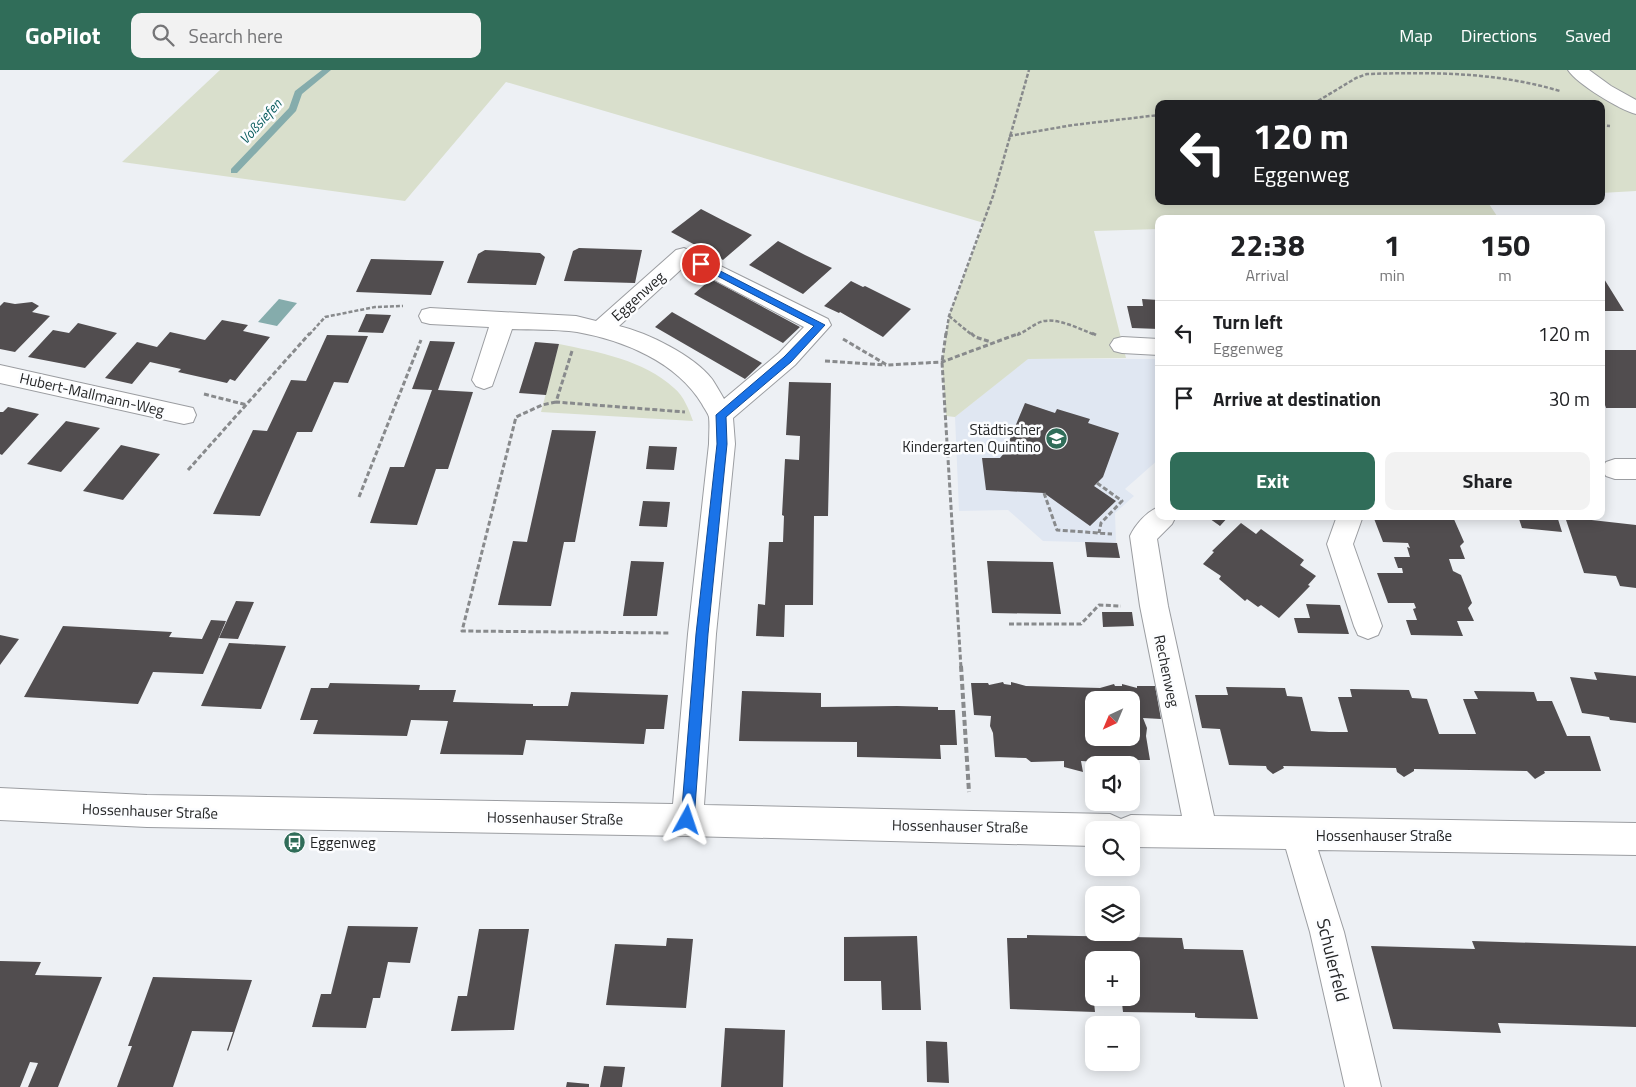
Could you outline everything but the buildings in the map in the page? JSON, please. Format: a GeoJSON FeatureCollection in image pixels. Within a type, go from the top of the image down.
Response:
{"type":"FeatureCollection","features":[{"type":"Feature","properties":{"kind":"street"},"geometry":{"type":"LineString","coordinates":[[1577,70],[1596,86],[1636,108]]}},
{"type":"Feature","properties":{"kind":"street","name":"Eggenweg"},"geometry":{"type":"LineString","coordinates":[[601,329],[684,255],[820,325]]}},
{"type":"Feature","properties":{"kind":"street","name":"Eggenweg"},"geometry":{"type":"LineString","coordinates":[[430,316],[576,324],[601,329],[644,344],[690,372],[703,385],[721,415],[722,444],[702,634],[687,820]]}},
{"type":"Feature","properties":{"kind":"street"},"geometry":{"type":"LineString","coordinates":[[484,380],[503,320]]}},
{"type":"Feature","properties":{"kind":"street"},"geometry":{"type":"LineString","coordinates":[[721,415],[787,359],[820,325]]}},
{"type":"Feature","properties":{"kind":"street"},"geometry":{"type":"LineString","coordinates":[[1122,345],[1155,346]]}},
{"type":"Feature","properties":{"kind":"street","name":"Hubert-Mallmann-Weg"},"geometry":{"type":"LineString","coordinates":[[0,374],[184,415]]}},
{"type":"Feature","properties":{"kind":"street"},"geometry":{"type":"LineString","coordinates":[[1143,536],[1159,520]]}},
{"type":"Feature","properties":{"kind":"street"},"geometry":{"type":"LineString","coordinates":[[1349,520],[1340,544],[1368,626]]}},
{"type":"Feature","properties":{"kind":"street","name":"Rechenweg"},"geometry":{"type":"LineString","coordinates":[[1143,536],[1154,606],[1201,832]]}},
{"type":"Feature","properties":{"kind":"street","name":"Hossenhauser Straße"},"geometry":{"type":"LineString","coordinates":[[0,804],[147,812],[687,820],[1085,829]]}},
{"type":"Feature","properties":{"kind":"street","name":"Hossenhauser Straße"},"geometry":{"type":"LineString","coordinates":[[1140,830],[1636,839]]}},
{"type":"Feature","properties":{"kind":"street","name":"Schulerfeld"},"geometry":{"type":"LineString","coordinates":[[1297,834],[1327,932],[1363,1087]]}},
{"type":"Feature","properties":{"kind":"path"},"geometry":{"type":"LineString","coordinates":[[972,827],[942,362],[949,316],[984,223],[1029,70]]}},
{"type":"Feature","properties":{"kind":"path"},"geometry":{"type":"LineString","coordinates":[[1320,100],[1356,78],[1367,74],[1492,74],[1539,83],[1566,93]]}},
{"type":"Feature","properties":{"kind":"path"},"geometry":{"type":"LineString","coordinates":[[1009,136],[1073,125],[1155,115]]}},
{"type":"Feature","properties":{"kind":"path"},"geometry":{"type":"LineString","coordinates":[[188,470],[325,317],[375,307],[433,306],[359,497]]}},
{"type":"Feature","properties":{"kind":"path"},"geometry":{"type":"LineString","coordinates":[[949,316],[974,337],[992,342]]}},
{"type":"Feature","properties":{"kind":"path"},"geometry":{"type":"LineString","coordinates":[[787,359],[887,365],[942,362],[992,342],[1024,332],[1039,322],[1046,321],[1065,323],[1122,345]]}},
{"type":"Feature","properties":{"kind":"path"},"geometry":{"type":"LineString","coordinates":[[820,325],[887,365]]}},
{"type":"Feature","properties":{"kind":"path"},"geometry":{"type":"LineString","coordinates":[[556,402],[571,355]]}},
{"type":"Feature","properties":{"kind":"path"},"geometry":{"type":"LineString","coordinates":[[702,634],[462,631],[516,417],[542,405],[556,402],[721,415]]}},
{"type":"Feature","properties":{"kind":"path"},"geometry":{"type":"LineString","coordinates":[[1097,483],[1122,501],[1101,523],[1099,533]]}},
{"type":"Feature","properties":{"kind":"path"},"geometry":{"type":"LineString","coordinates":[[1044,493],[1057,530],[1143,536]]}},
{"type":"Feature","properties":{"kind":"path"},"geometry":{"type":"LineString","coordinates":[[1009,624],[1081,624],[1099,605],[1154,606]]}},
{"type":"Feature","properties":{"kind":"shaded area","name":"Städtischer Kindergarten Quintino"},"geometry":{"type":"Polygon","coordinates":[[[1027,359],[1155,359],[1155,463],[1125,489],[1134,496],[1115,513],[1116,543],[1043,541],[1008,510],[959,511],[955,417],[1027,359]]]}},
{"type":"Feature","properties":{"kind":"green space"},"geometry":{"type":"Polygon","coordinates":[[[220,70],[1636,70],[1636,191],[1605,193],[1605,100],[1155,100],[1155,205],[1490,205],[1496,215],[1155,215],[1155,229],[1094,231],[1126,358],[1028,359],[955,417],[946,416],[942,362],[949,316],[984,223],[506,82],[405,201],[122,162],[220,70]]]}},
{"type":"Feature","properties":{"kind":"green space"},"geometry":{"type":"Polygon","coordinates":[[[559,344],[620,358],[649,370],[678,391],[686,403],[693,421],[541,412],[559,344]]]}},
{"type":"Feature","properties":{"kind":"water"},"geometry":{"type":"Polygon","coordinates":[[[279,299],[297,303],[277,326],[258,322],[279,299]]]}},
{"type":"Feature","properties":{"kind":"waterway","name":"Voßsiefen"},"geometry":{"type":"LineString","coordinates":[[234,171],[293,109],[298,93],[327,70]]}},
{"type":"Feature","properties":{"kind":"place","name":"Städtischer Kindergarten Quintino"},"geometry":{"type":"Point","coordinates":[1057,438]}},
{"type":"Feature","properties":{"kind":"place","name":"Eggenweg"},"geometry":{"type":"Point","coordinates":[294,842]}},
{"type":"Feature","properties":{"kind":"route"},"geometry":{"type":"LineString","coordinates":[[687,820],[702,634],[722,444],[721,415],[787,359],[820,325],[701,264]]}}]}
